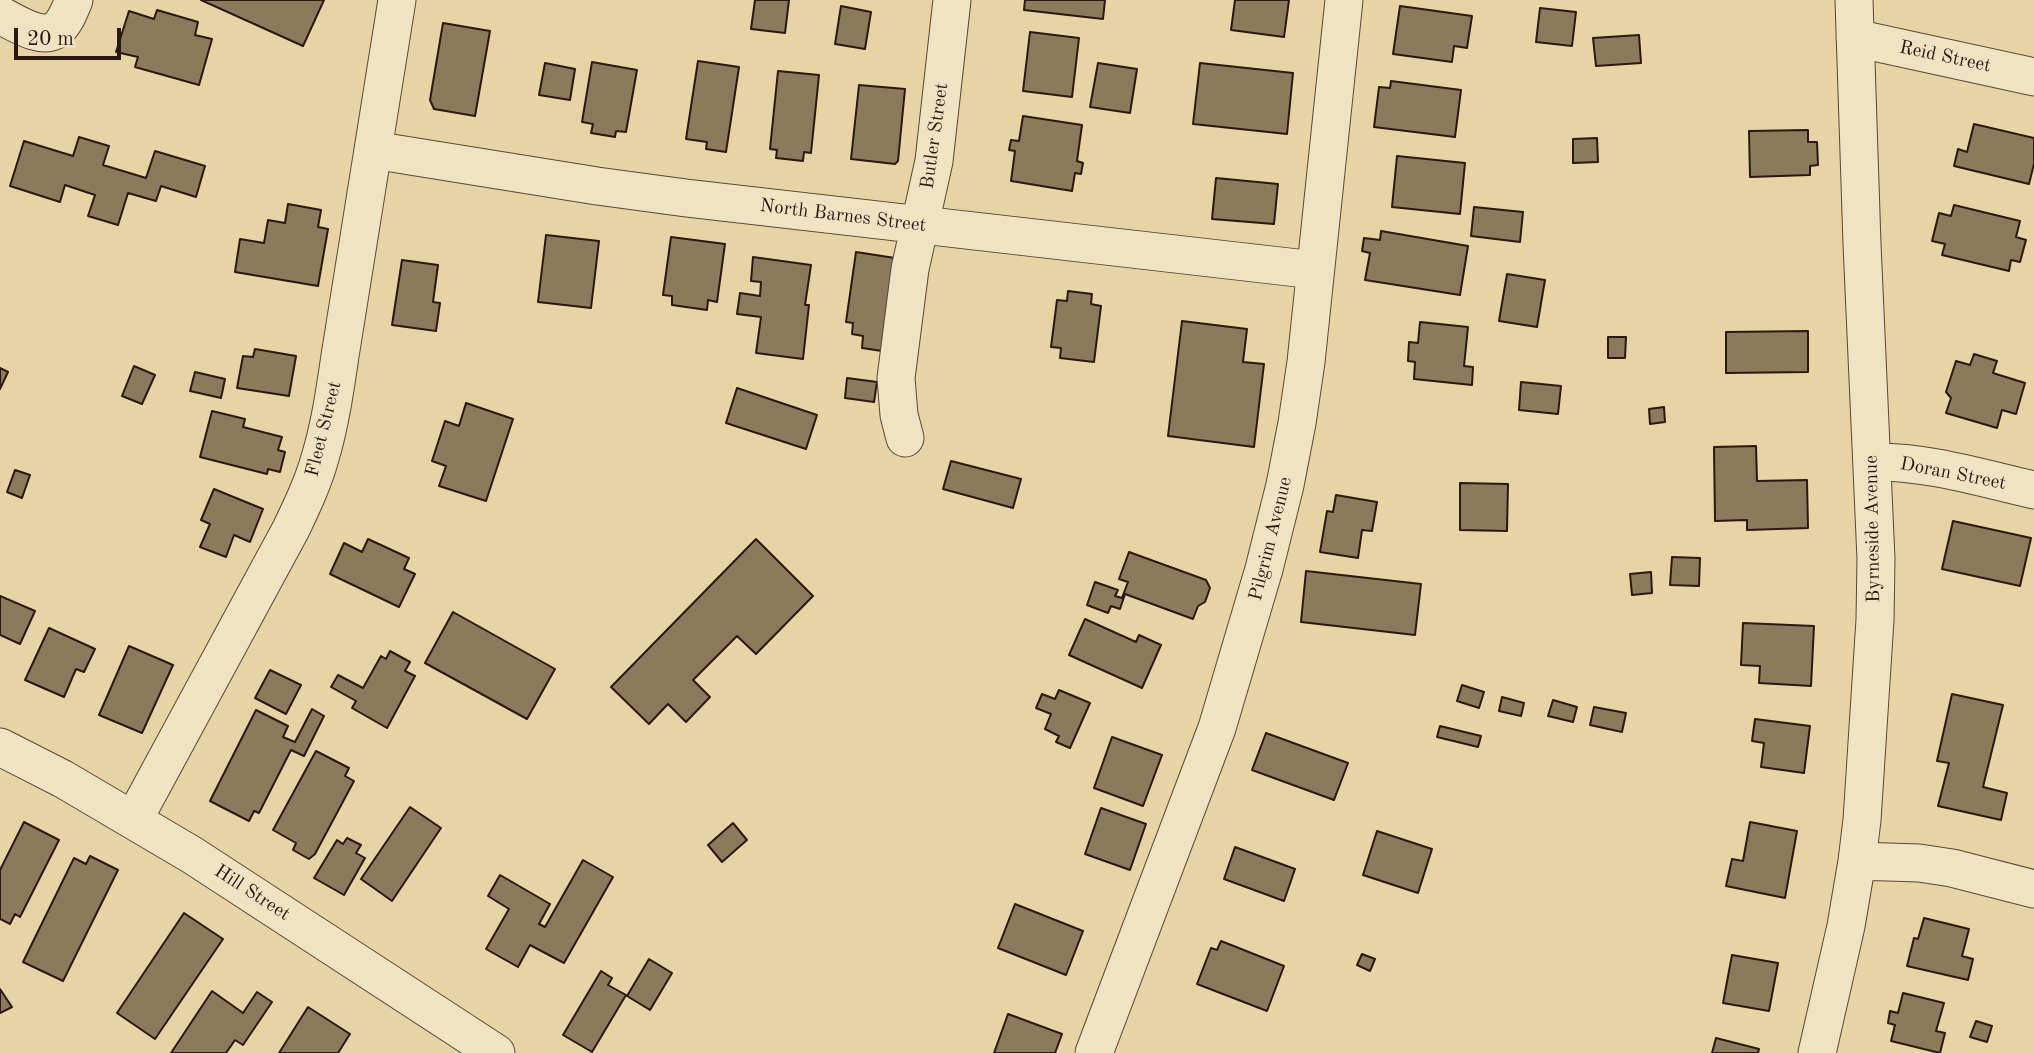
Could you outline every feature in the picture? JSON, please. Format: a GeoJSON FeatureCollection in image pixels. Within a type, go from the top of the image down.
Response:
{"type":"FeatureCollection","features":[{"type":"Feature","properties":{"kind":"street"},"geometry":{"type":"LineString","coordinates":[[0,15],[34,30],[53,32],[64,21],[74,0]]}},
{"type":"Feature","properties":{"kind":"street","name":"Fleet Street"},"geometry":{"type":"LineString","coordinates":[[134,819],[290,529],[317,468],[332,402],[397,0]]}},
{"type":"Feature","properties":{"kind":"street","name":"Butler Street"},"geometry":{"type":"LineString","coordinates":[[905,438],[899,415],[897,378],[909,269],[934,161],[952,0]]}},
{"type":"Feature","properties":{"kind":"street","name":"Pilgrim Avenue"},"geometry":{"type":"LineString","coordinates":[[1094,1053],[1217,728],[1264,569],[1285,485],[1297,423],[1343,0]]}},
{"type":"Feature","properties":{"kind":"street","name":"Byrneside Avenue"},"geometry":{"type":"LineString","coordinates":[[1817,1053],[1846,926],[1857,861],[1875,620],[1876,559],[1854,0]]}},
{"type":"Feature","properties":{"kind":"street","name":"Reid Street"},"geometry":{"type":"LineString","coordinates":[[1855,38],[2034,77]]}},
{"type":"Feature","properties":{"kind":"street","name":"North Barnes Street"},"geometry":{"type":"LineString","coordinates":[[373,150],[597,186],[1315,270]]}},
{"type":"Feature","properties":{"kind":"street","name":"Doran Street"},"geometry":{"type":"LineString","coordinates":[[1872,462],[1917,464],[2034,490]]}},
{"type":"Feature","properties":{"kind":"street","name":"Hill Street"},"geometry":{"type":"LineString","coordinates":[[0,747],[134,819],[304,926],[496,1053]]}},
{"type":"Feature","properties":{"kind":"street"},"geometry":{"type":"LineString","coordinates":[[1857,861],[1941,866],[2034,889]]}},
{"type":"Feature","properties":{"kind":"building"},"geometry":{"type":"Polygon","coordinates":[[[201,0],[324,0],[303,46],[201,0]]]}},
{"type":"Feature","properties":{"kind":"building"},"geometry":{"type":"Polygon","coordinates":[[[755,0],[789,0],[785,33],[751,29],[755,0]]]}},
{"type":"Feature","properties":{"kind":"building"},"geometry":{"type":"Polygon","coordinates":[[[1025,0],[1105,0],[1103,19],[1024,10],[1025,0]]]}},
{"type":"Feature","properties":{"kind":"building"},"geometry":{"type":"Polygon","coordinates":[[[1235,0],[1289,0],[1284,37],[1231,30],[1235,0]]]}},
{"type":"Feature","properties":{"kind":"building"},"geometry":{"type":"Polygon","coordinates":[[[841,6],[871,12],[865,49],[835,44],[841,6]]]}},
{"type":"Feature","properties":{"kind":"building"},"geometry":{"type":"Polygon","coordinates":[[[1400,6],[1472,16],[1467,48],[1454,46],[1452,62],[1393,54],[1400,6]]]}},
{"type":"Feature","properties":{"kind":"building"},"geometry":{"type":"Polygon","coordinates":[[[1540,8],[1576,12],[1572,46],[1536,42],[1540,8]]]}},
{"type":"Feature","properties":{"kind":"building"},"geometry":{"type":"Polygon","coordinates":[[[157,10],[198,22],[195,35],[212,39],[199,85],[135,67],[138,57],[116,52],[129,11],[154,19],[157,10]]]}},
{"type":"Feature","properties":{"kind":"building"},"geometry":{"type":"Polygon","coordinates":[[[443,23],[490,31],[475,116],[434,109],[430,100],[443,23]]]}},
{"type":"Feature","properties":{"kind":"building"},"geometry":{"type":"Polygon","coordinates":[[[1030,32],[1079,38],[1072,97],[1023,91],[1030,32]]]}},
{"type":"Feature","properties":{"kind":"building"},"geometry":{"type":"Polygon","coordinates":[[[1639,35],[1641,63],[1596,66],[1593,38],[1639,35]]]}},
{"type":"Feature","properties":{"kind":"building"},"geometry":{"type":"Polygon","coordinates":[[[698,61],[739,67],[726,152],[706,149],[707,142],[686,139],[698,61]]]}},
{"type":"Feature","properties":{"kind":"building"},"geometry":{"type":"Polygon","coordinates":[[[592,62],[637,70],[626,132],[616,131],[615,137],[591,133],[593,124],[582,122],[592,62]]]}},
{"type":"Feature","properties":{"kind":"building"},"geometry":{"type":"Polygon","coordinates":[[[545,63],[575,69],[570,100],[539,95],[545,63]]]}},
{"type":"Feature","properties":{"kind":"building"},"geometry":{"type":"Polygon","coordinates":[[[1098,63],[1137,69],[1130,113],[1090,107],[1098,63]]]}},
{"type":"Feature","properties":{"kind":"building"},"geometry":{"type":"Polygon","coordinates":[[[1200,63],[1293,73],[1287,134],[1193,124],[1200,63]]]}},
{"type":"Feature","properties":{"kind":"building"},"geometry":{"type":"Polygon","coordinates":[[[778,71],[819,75],[811,153],[804,152],[803,161],[776,158],[777,150],[770,149],[778,71]]]}},
{"type":"Feature","properties":{"kind":"building"},"geometry":{"type":"Polygon","coordinates":[[[1391,81],[1461,90],[1455,137],[1374,127],[1379,87],[1390,88],[1391,81]]]}},
{"type":"Feature","properties":{"kind":"building"},"geometry":{"type":"Polygon","coordinates":[[[859,85],[905,89],[898,161],[895,164],[851,159],[859,85]]]}},
{"type":"Feature","properties":{"kind":"building"},"geometry":{"type":"Polygon","coordinates":[[[1023,116],[1082,125],[1077,161],[1083,163],[1081,174],[1075,173],[1072,191],[1011,181],[1015,151],[1009,150],[1011,140],[1019,141],[1023,116]]]}},
{"type":"Feature","properties":{"kind":"building"},"geometry":{"type":"Polygon","coordinates":[[[1974,124],[2034,138],[2034,164],[2029,184],[1954,166],[1958,149],[1967,152],[1974,124]]]}},
{"type":"Feature","properties":{"kind":"building"},"geometry":{"type":"Polygon","coordinates":[[[1808,130],[1808,142],[1817,142],[1818,165],[1810,166],[1810,175],[1750,177],[1749,131],[1808,130]]]}},
{"type":"Feature","properties":{"kind":"building"},"geometry":{"type":"Polygon","coordinates":[[[79,137],[109,146],[103,165],[146,178],[155,151],[205,166],[196,197],[161,186],[156,201],[128,193],[118,225],[88,216],[95,195],[65,185],[60,202],[10,186],[24,141],[73,156],[79,137]]]}},
{"type":"Feature","properties":{"kind":"building"},"geometry":{"type":"Polygon","coordinates":[[[1597,138],[1598,162],[1573,163],[1573,139],[1597,138]]]}},
{"type":"Feature","properties":{"kind":"building"},"geometry":{"type":"Polygon","coordinates":[[[1397,156],[1465,163],[1460,214],[1392,207],[1397,156]]]}},
{"type":"Feature","properties":{"kind":"building"},"geometry":{"type":"Polygon","coordinates":[[[1216,178],[1278,184],[1274,224],[1212,219],[1216,178]]]}},
{"type":"Feature","properties":{"kind":"building"},"geometry":{"type":"Polygon","coordinates":[[[288,204],[321,210],[318,227],[328,229],[318,286],[235,272],[240,239],[264,243],[268,220],[285,223],[288,204]]]}},
{"type":"Feature","properties":{"kind":"building"},"geometry":{"type":"Polygon","coordinates":[[[1954,205],[2020,221],[2016,237],[2026,240],[2020,262],[2011,260],[2009,271],[1942,255],[1945,244],[1932,241],[1939,213],[1951,216],[1954,205]]]}},
{"type":"Feature","properties":{"kind":"building"},"geometry":{"type":"Polygon","coordinates":[[[1474,207],[1523,212],[1520,242],[1471,236],[1474,207]]]}},
{"type":"Feature","properties":{"kind":"building"},"geometry":{"type":"Polygon","coordinates":[[[1381,231],[1468,246],[1460,295],[1365,280],[1370,253],[1362,251],[1364,238],[1380,240],[1381,231]]]}},
{"type":"Feature","properties":{"kind":"building"},"geometry":{"type":"Polygon","coordinates":[[[546,235],[599,241],[591,308],[538,302],[546,235]]]}},
{"type":"Feature","properties":{"kind":"building"},"geometry":{"type":"Polygon","coordinates":[[[671,237],[725,244],[717,302],[708,300],[707,310],[672,305],[672,296],[663,295],[671,237]]]}},
{"type":"Feature","properties":{"kind":"building"},"geometry":{"type":"Polygon","coordinates":[[[856,252],[895,258],[882,351],[862,348],[863,336],[852,334],[853,323],[846,322],[856,252]]]}},
{"type":"Feature","properties":{"kind":"building"},"geometry":{"type":"Polygon","coordinates":[[[753,257],[811,265],[805,305],[809,305],[803,359],[756,353],[761,317],[737,314],[740,293],[760,296],[761,282],[751,281],[753,257]]]}},
{"type":"Feature","properties":{"kind":"building"},"geometry":{"type":"Polygon","coordinates":[[[402,260],[438,265],[433,302],[440,303],[436,331],[392,325],[402,260]]]}},
{"type":"Feature","properties":{"kind":"building"},"geometry":{"type":"Polygon","coordinates":[[[1507,274],[1545,280],[1537,327],[1499,321],[1507,274]]]}},
{"type":"Feature","properties":{"kind":"building"},"geometry":{"type":"Polygon","coordinates":[[[1068,291],[1092,294],[1091,304],[1101,306],[1094,362],[1060,358],[1061,348],[1051,347],[1057,300],[1067,301],[1068,291]]]}},
{"type":"Feature","properties":{"kind":"building"},"geometry":{"type":"Polygon","coordinates":[[[1182,321],[1247,329],[1243,362],[1264,364],[1254,447],[1168,436],[1182,321]]]}},
{"type":"Feature","properties":{"kind":"building"},"geometry":{"type":"Polygon","coordinates":[[[1420,322],[1468,327],[1464,366],[1473,367],[1472,385],[1414,379],[1415,362],[1408,361],[1409,342],[1418,343],[1420,322]]]}},
{"type":"Feature","properties":{"kind":"building"},"geometry":{"type":"Polygon","coordinates":[[[1808,331],[1808,372],[1726,373],[1726,332],[1808,331]]]}},
{"type":"Feature","properties":{"kind":"building"},"geometry":{"type":"Polygon","coordinates":[[[1608,337],[1626,337],[1625,358],[1608,358],[1608,337]]]}},
{"type":"Feature","properties":{"kind":"building"},"geometry":{"type":"Polygon","coordinates":[[[255,349],[296,356],[289,396],[237,388],[243,356],[253,357],[255,349]]]}},
{"type":"Feature","properties":{"kind":"building"},"geometry":{"type":"Polygon","coordinates":[[[1974,354],[1997,361],[1993,373],[2025,383],[2016,414],[2002,410],[1997,428],[1946,413],[1951,398],[1946,392],[1956,361],[1970,365],[1974,354]]]}},
{"type":"Feature","properties":{"kind":"building"},"geometry":{"type":"Polygon","coordinates":[[[134,366],[155,375],[142,404],[122,396],[134,366]]]}},
{"type":"Feature","properties":{"kind":"building"},"geometry":{"type":"Polygon","coordinates":[[[0,368],[8,372],[0,389],[0,368]]]}},
{"type":"Feature","properties":{"kind":"building"},"geometry":{"type":"Polygon","coordinates":[[[195,372],[225,379],[221,398],[190,391],[195,372]]]}},
{"type":"Feature","properties":{"kind":"building"},"geometry":{"type":"Polygon","coordinates":[[[847,378],[877,382],[874,402],[845,398],[847,378]]]}},
{"type":"Feature","properties":{"kind":"building"},"geometry":{"type":"Polygon","coordinates":[[[1521,382],[1561,386],[1558,414],[1519,410],[1521,382]]]}},
{"type":"Feature","properties":{"kind":"building"},"geometry":{"type":"Polygon","coordinates":[[[737,388],[817,415],[806,449],[726,423],[737,388]]]}},
{"type":"Feature","properties":{"kind":"building"},"geometry":{"type":"Polygon","coordinates":[[[466,403],[513,419],[486,501],[439,486],[446,466],[432,461],[445,421],[459,426],[466,403]]]}},
{"type":"Feature","properties":{"kind":"building"},"geometry":{"type":"Polygon","coordinates":[[[1664,407],[1665,422],[1650,424],[1649,409],[1664,407]]]}},
{"type":"Feature","properties":{"kind":"building"},"geometry":{"type":"Polygon","coordinates":[[[212,411],[245,419],[243,427],[282,437],[278,450],[285,452],[280,472],[268,469],[267,474],[200,457],[212,411]]]}},
{"type":"Feature","properties":{"kind":"building"},"geometry":{"type":"Polygon","coordinates":[[[1756,446],[1757,481],[1807,480],[1808,528],[1747,530],[1747,520],[1715,521],[1714,447],[1756,446]]]}},
{"type":"Feature","properties":{"kind":"building"},"geometry":{"type":"Polygon","coordinates":[[[951,461],[1021,479],[1013,508],[943,489],[951,461]]]}},
{"type":"Feature","properties":{"kind":"building"},"geometry":{"type":"Polygon","coordinates":[[[15,470],[30,475],[22,498],[7,492],[15,470]]]}},
{"type":"Feature","properties":{"kind":"building"},"geometry":{"type":"Polygon","coordinates":[[[1460,483],[1508,484],[1507,531],[1460,530],[1460,483]]]}},
{"type":"Feature","properties":{"kind":"building"},"geometry":{"type":"Polygon","coordinates":[[[214,489],[263,509],[250,542],[234,535],[226,557],[200,547],[210,524],[201,520],[214,489]]]}},
{"type":"Feature","properties":{"kind":"building"},"geometry":{"type":"Polygon","coordinates":[[[1336,495],[1377,502],[1372,531],[1362,530],[1358,558],[1320,552],[1327,511],[1333,512],[1336,495]]]}},
{"type":"Feature","properties":{"kind":"building"},"geometry":{"type":"Polygon","coordinates":[[[1953,521],[2031,538],[2020,586],[1942,569],[1953,521]]]}},
{"type":"Feature","properties":{"kind":"building"},"geometry":{"type":"Polygon","coordinates":[[[368,539],[409,558],[404,569],[415,574],[399,607],[330,574],[344,543],[362,552],[368,539]]]}},
{"type":"Feature","properties":{"kind":"building"},"geometry":{"type":"Polygon","coordinates":[[[756,539],[813,596],[756,654],[737,636],[693,680],[710,697],[686,722],[668,704],[649,724],[611,687],[756,539]]]}},
{"type":"Feature","properties":{"kind":"building"},"geometry":{"type":"Polygon","coordinates":[[[1129,552],[1206,580],[1210,588],[1205,602],[1198,606],[1193,619],[1125,594],[1120,609],[1111,606],[1108,613],[1087,605],[1095,582],[1118,590],[1115,596],[1122,598],[1128,582],[1119,579],[1129,552]]]}},
{"type":"Feature","properties":{"kind":"building"},"geometry":{"type":"Polygon","coordinates":[[[1672,557],[1700,558],[1699,586],[1670,585],[1672,557]]]}},
{"type":"Feature","properties":{"kind":"building"},"geometry":{"type":"Polygon","coordinates":[[[1306,571],[1421,584],[1415,635],[1301,622],[1306,571]]]}},
{"type":"Feature","properties":{"kind":"building"},"geometry":{"type":"Polygon","coordinates":[[[1651,572],[1652,593],[1632,595],[1630,574],[1651,572]]]}},
{"type":"Feature","properties":{"kind":"building"},"geometry":{"type":"Polygon","coordinates":[[[0,596],[35,611],[20,644],[0,635],[0,596]]]}},
{"type":"Feature","properties":{"kind":"building"},"geometry":{"type":"Polygon","coordinates":[[[453,612],[555,669],[527,719],[425,663],[453,612]]]}},
{"type":"Feature","properties":{"kind":"building"},"geometry":{"type":"Polygon","coordinates":[[[1085,619],[1136,642],[1139,635],[1161,645],[1142,688],[1069,655],[1085,619]]]}},
{"type":"Feature","properties":{"kind":"building"},"geometry":{"type":"Polygon","coordinates":[[[1743,623],[1814,626],[1811,686],[1759,683],[1760,666],[1741,665],[1743,623]]]}},
{"type":"Feature","properties":{"kind":"building"},"geometry":{"type":"Polygon","coordinates":[[[49,628],[95,649],[84,672],[76,669],[64,697],[25,680],[49,628]]]}},
{"type":"Feature","properties":{"kind":"building"},"geometry":{"type":"Polygon","coordinates":[[[129,646],[173,665],[142,733],[99,715],[129,646]]]}},
{"type":"Feature","properties":{"kind":"building"},"geometry":{"type":"Polygon","coordinates":[[[390,651],[410,662],[405,671],[415,676],[387,728],[352,708],[356,701],[331,687],[338,675],[363,688],[381,656],[386,659],[390,651]]]}},
{"type":"Feature","properties":{"kind":"building"},"geometry":{"type":"Polygon","coordinates":[[[270,670],[301,685],[286,714],[255,698],[270,670]]]}},
{"type":"Feature","properties":{"kind":"building"},"geometry":{"type":"Polygon","coordinates":[[[1462,685],[1484,692],[1479,708],[1457,701],[1462,685]]]}},
{"type":"Feature","properties":{"kind":"building"},"geometry":{"type":"Polygon","coordinates":[[[1059,690],[1090,703],[1070,748],[1056,742],[1059,736],[1045,729],[1051,714],[1036,708],[1042,694],[1055,699],[1059,690]]]}},
{"type":"Feature","properties":{"kind":"building"},"geometry":{"type":"Polygon","coordinates":[[[1952,694],[2003,705],[1983,787],[2007,793],[2001,820],[1938,806],[1949,763],[1937,761],[1952,694]]]}},
{"type":"Feature","properties":{"kind":"building"},"geometry":{"type":"Polygon","coordinates":[[[1502,697],[1524,703],[1521,716],[1499,711],[1502,697]]]}},
{"type":"Feature","properties":{"kind":"building"},"geometry":{"type":"Polygon","coordinates":[[[1553,700],[1577,707],[1573,722],[1548,716],[1553,700]]]}},
{"type":"Feature","properties":{"kind":"building"},"geometry":{"type":"Polygon","coordinates":[[[1594,707],[1626,713],[1622,732],[1590,725],[1594,707]]]}},
{"type":"Feature","properties":{"kind":"building"},"geometry":{"type":"Polygon","coordinates":[[[312,709],[324,716],[304,756],[291,750],[259,813],[254,811],[249,821],[210,801],[256,710],[288,726],[283,737],[295,742],[312,709]]]}},
{"type":"Feature","properties":{"kind":"building"},"geometry":{"type":"Polygon","coordinates":[[[1755,719],[1810,726],[1804,773],[1761,767],[1764,743],[1752,741],[1755,719]]]}},
{"type":"Feature","properties":{"kind":"building"},"geometry":{"type":"Polygon","coordinates":[[[1440,726],[1481,736],[1478,747],[1437,737],[1440,726]]]}},
{"type":"Feature","properties":{"kind":"building"},"geometry":{"type":"Polygon","coordinates":[[[1266,733],[1348,763],[1334,800],[1252,770],[1266,733]]]}},
{"type":"Feature","properties":{"kind":"building"},"geometry":{"type":"Polygon","coordinates":[[[1112,737],[1162,755],[1143,806],[1094,788],[1112,737]]]}},
{"type":"Feature","properties":{"kind":"building"},"geometry":{"type":"Polygon","coordinates":[[[316,751],[349,768],[345,776],[354,781],[315,854],[309,859],[293,850],[296,843],[273,830],[316,751]]]}},
{"type":"Feature","properties":{"kind":"building"},"geometry":{"type":"Polygon","coordinates":[[[410,807],[441,828],[392,901],[361,879],[410,807]]]}},
{"type":"Feature","properties":{"kind":"building"},"geometry":{"type":"Polygon","coordinates":[[[1101,808],[1146,824],[1130,870],[1085,854],[1101,808]]]}},
{"type":"Feature","properties":{"kind":"building"},"geometry":{"type":"Polygon","coordinates":[[[24,822],[59,840],[20,917],[15,914],[10,924],[0,919],[0,870],[24,822]]]}},
{"type":"Feature","properties":{"kind":"building"},"geometry":{"type":"Polygon","coordinates":[[[1750,822],[1797,831],[1785,898],[1726,886],[1732,859],[1743,861],[1750,822]]]}},
{"type":"Feature","properties":{"kind":"building"},"geometry":{"type":"Polygon","coordinates":[[[733,823],[747,840],[722,862],[708,845],[733,823]]]}},
{"type":"Feature","properties":{"kind":"building"},"geometry":{"type":"Polygon","coordinates":[[[1377,831],[1432,849],[1418,893],[1363,875],[1377,831]]]}},
{"type":"Feature","properties":{"kind":"building"},"geometry":{"type":"Polygon","coordinates":[[[347,838],[361,845],[356,853],[365,858],[344,895],[314,878],[337,840],[343,844],[347,838]]]}},
{"type":"Feature","properties":{"kind":"building"},"geometry":{"type":"Polygon","coordinates":[[[1235,847],[1295,869],[1284,901],[1224,879],[1235,847]]]}},
{"type":"Feature","properties":{"kind":"building"},"geometry":{"type":"Polygon","coordinates":[[[90,856],[118,870],[63,981],[23,962],[74,858],[86,864],[90,856]]]}},
{"type":"Feature","properties":{"kind":"building"},"geometry":{"type":"Polygon","coordinates":[[[583,860],[613,877],[564,963],[530,945],[518,967],[486,949],[509,909],[488,896],[500,875],[550,904],[539,924],[545,927],[583,860]]]}},
{"type":"Feature","properties":{"kind":"building"},"geometry":{"type":"Polygon","coordinates":[[[1015,904],[1083,931],[1066,975],[998,948],[1015,904]]]}},
{"type":"Feature","properties":{"kind":"building"},"geometry":{"type":"Polygon","coordinates":[[[184,913],[223,939],[155,1039],[117,1013],[184,913]]]}},
{"type":"Feature","properties":{"kind":"building"},"geometry":{"type":"Polygon","coordinates":[[[1924,918],[1969,929],[1962,956],[1973,959],[1968,980],[1907,966],[1914,938],[1918,939],[1924,918]]]}},
{"type":"Feature","properties":{"kind":"building"},"geometry":{"type":"Polygon","coordinates":[[[1221,941],[1284,966],[1267,1011],[1197,984],[1211,948],[1217,950],[1221,941]]]}},
{"type":"Feature","properties":{"kind":"building"},"geometry":{"type":"Polygon","coordinates":[[[1362,954],[1375,959],[1370,971],[1357,965],[1362,954]]]}},
{"type":"Feature","properties":{"kind":"building"},"geometry":{"type":"Polygon","coordinates":[[[1732,955],[1778,963],[1769,1011],[1723,1003],[1732,955]]]}},
{"type":"Feature","properties":{"kind":"building"},"geometry":{"type":"Polygon","coordinates":[[[649,959],[672,973],[650,1010],[627,996],[649,959]]]}},
{"type":"Feature","properties":{"kind":"building"},"geometry":{"type":"Polygon","coordinates":[[[601,971],[612,978],[608,985],[626,995],[592,1052],[563,1035],[601,971]]]}},
{"type":"Feature","properties":{"kind":"building"},"geometry":{"type":"Polygon","coordinates":[[[0,989],[12,1007],[0,1013],[0,989]]]}},
{"type":"Feature","properties":{"kind":"building"},"geometry":{"type":"Polygon","coordinates":[[[212,991],[243,1013],[257,992],[272,1002],[243,1045],[235,1040],[226,1053],[171,1053],[212,991]]]}},
{"type":"Feature","properties":{"kind":"building"},"geometry":{"type":"Polygon","coordinates":[[[1903,993],[1944,1003],[1936,1031],[1945,1033],[1940,1053],[1891,1041],[1895,1025],[1888,1023],[1890,1011],[1898,1013],[1903,993]]]}},
{"type":"Feature","properties":{"kind":"building"},"geometry":{"type":"Polygon","coordinates":[[[308,1007],[350,1034],[338,1053],[279,1053],[308,1007]]]}},
{"type":"Feature","properties":{"kind":"building"},"geometry":{"type":"Polygon","coordinates":[[[1008,1014],[1062,1034],[1055,1053],[994,1053],[1008,1014]]]}},
{"type":"Feature","properties":{"kind":"building"},"geometry":{"type":"Polygon","coordinates":[[[1976,1021],[1992,1026],[1987,1042],[1970,1037],[1976,1021]]]}},
{"type":"Feature","properties":{"kind":"building"},"geometry":{"type":"Polygon","coordinates":[[[1716,1038],[1759,1049],[1758,1053],[1712,1053],[1716,1038]]]}}]}
